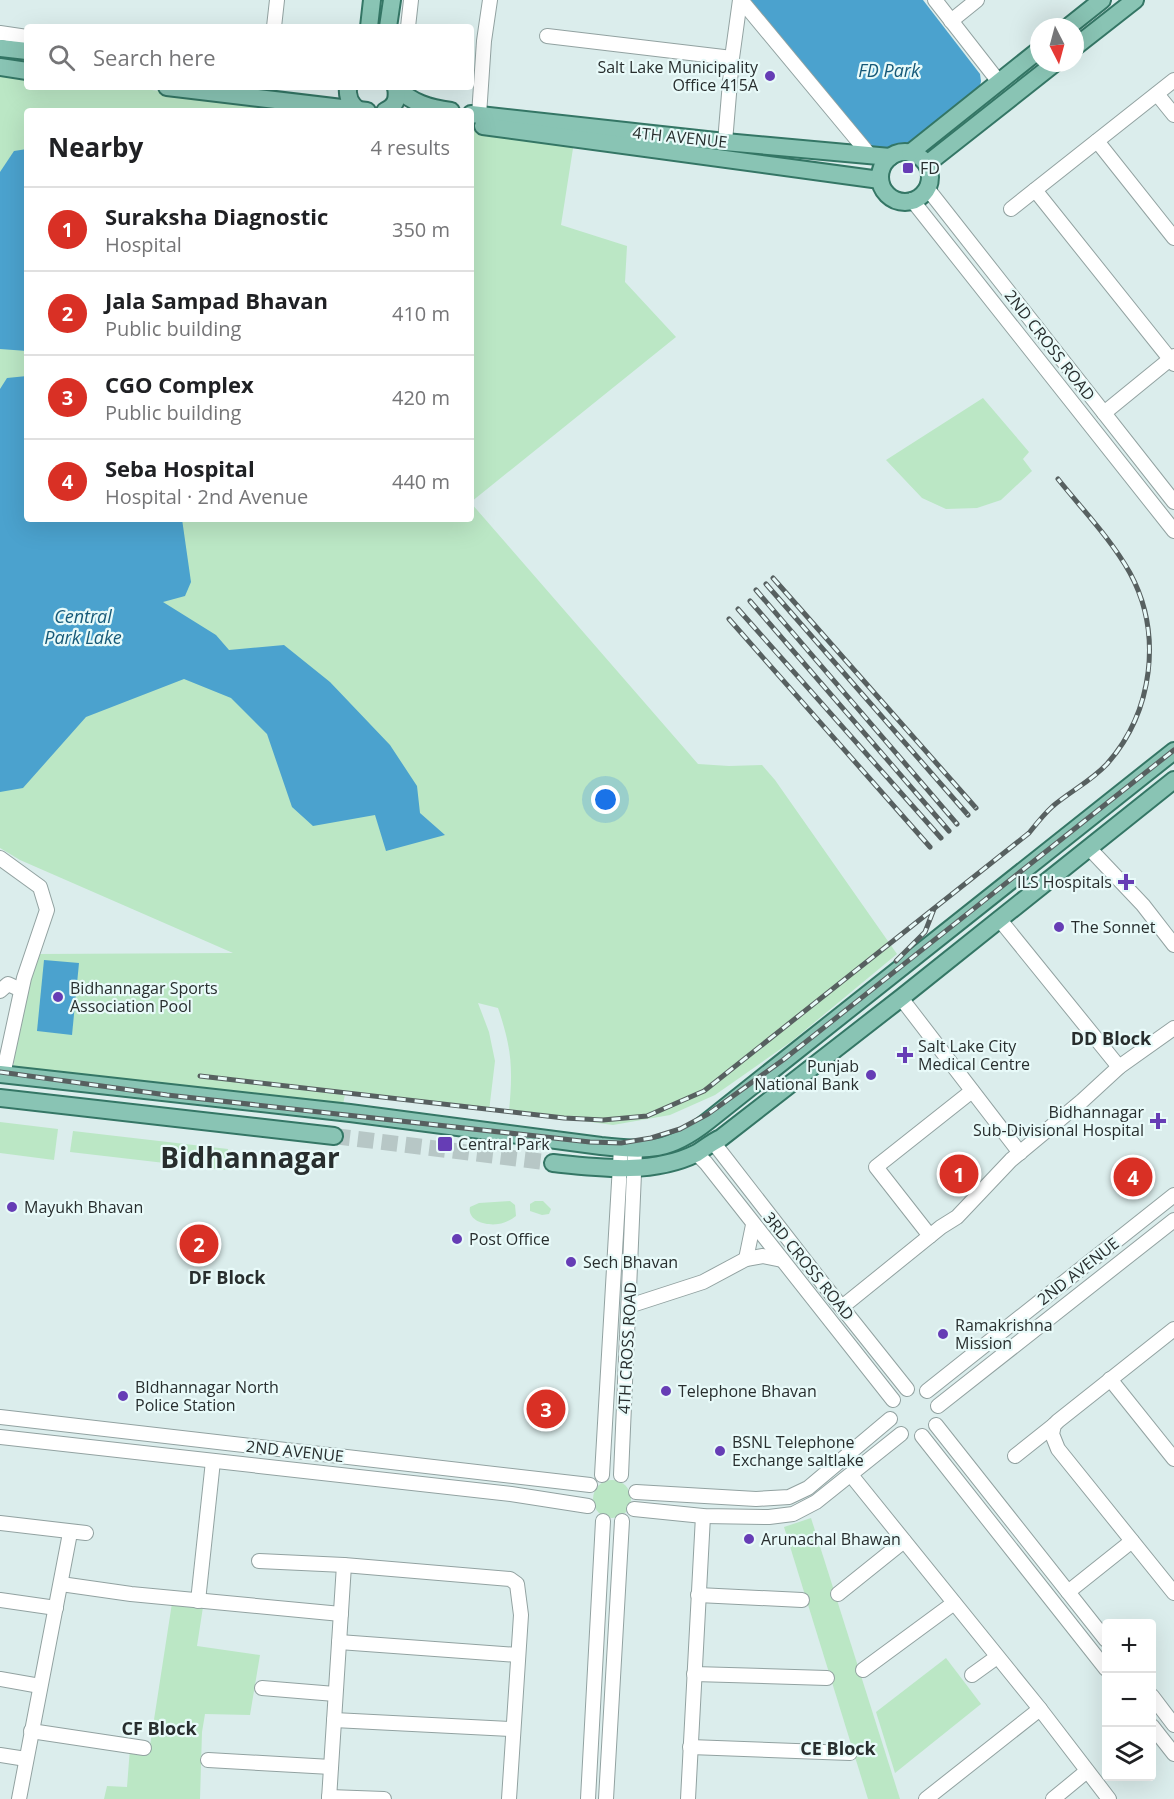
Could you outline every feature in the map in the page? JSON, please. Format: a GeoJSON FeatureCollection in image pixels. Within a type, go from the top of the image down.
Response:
{"type":"FeatureCollection","features":[{"type":"Feature","properties":{"kind":"main road"},"geometry":{"type":"LineString","coordinates":[[369,24],[372,0]]}},
{"type":"Feature","properties":{"kind":"main road"},"geometry":{"type":"LineString","coordinates":[[388,24],[392,0]]}},
{"type":"Feature","properties":{"kind":"main road"},"geometry":{"type":"LineString","coordinates":[[1079,18],[1102,0]]}},
{"type":"Feature","properties":{"kind":"main road"},"geometry":{"type":"LineString","coordinates":[[1084,38],[1115,6],[1135,0]]}},
{"type":"Feature","properties":{"kind":"main road"},"geometry":{"type":"LineString","coordinates":[[0,48],[24,51]]}},
{"type":"Feature","properties":{"kind":"main road"},"geometry":{"type":"LineString","coordinates":[[910,153],[1030,57]]}},
{"type":"Feature","properties":{"kind":"main road"},"geometry":{"type":"LineString","coordinates":[[0,68],[24,71]]}},
{"type":"Feature","properties":{"kind":"main road"},"geometry":{"type":"LineString","coordinates":[[927,164],[1044,72]]}},
{"type":"Feature","properties":{"kind":"main road"},"geometry":{"type":"LineString","coordinates":[[192,90],[345,108]]}},
{"type":"Feature","properties":{"kind":"main road"},"geometry":{"type":"LineString","coordinates":[[348,90],[348,99],[358,108]]}},
{"type":"Feature","properties":{"kind":"main road"},"geometry":{"type":"LineString","coordinates":[[389,108],[395,103],[398,96],[397,90]]}},
{"type":"Feature","properties":{"kind":"main road"},"geometry":{"type":"LineString","coordinates":[[399,90],[410,100],[430,108]]}},
{"type":"Feature","properties":{"kind":"main road","name":"4TH AVENUE"},"geometry":{"type":"LineString","coordinates":[[474,118],[660,142],[880,180]]}},
{"type":"Feature","properties":{"kind":"main road","name":"4TH AVENUE"},"geometry":{"type":"LineString","coordinates":[[660,142],[725,142],[868,153],[890,157]]}},
{"type":"Feature","properties":{"kind":"main road"},"geometry":{"type":"LineString","coordinates":[[896,153],[910,153],[921,157],[927,164],[930,174],[927,189],[920,196],[904,201],[890,197],[880,180],[884,163],[890,157],[896,153]]}},
{"type":"Feature","properties":{"kind":"main road"},"geometry":{"type":"LineString","coordinates":[[2,1075],[350,1113],[628,1149],[666,1146],[694,1132],[1174,751]]}},
{"type":"Feature","properties":{"kind":"main road"},"geometry":{"type":"LineString","coordinates":[[553,1163],[597,1168],[635,1168],[664,1163],[696,1153],[721,1138],[1000,920],[1174,780]]}},
{"type":"Feature","properties":{"kind":"main road"},"geometry":{"type":"LineString","coordinates":[[112,1110],[114,1087]]}},
{"type":"Feature","properties":{"kind":"main road"},"geometry":{"type":"LineString","coordinates":[[0,1098],[334,1136]]}},
{"type":"Feature","properties":{"kind":"street"},"geometry":{"type":"LineString","coordinates":[[274,24],[277,0]]}},
{"type":"Feature","properties":{"kind":"street"},"geometry":{"type":"LineString","coordinates":[[408,24],[411,0]]}},
{"type":"Feature","properties":{"kind":"street"},"geometry":{"type":"LineString","coordinates":[[474,118],[478,41],[490,0]]}},
{"type":"Feature","properties":{"kind":"street"},"geometry":{"type":"LineString","coordinates":[[725,142],[732,58],[741,0]]}},
{"type":"Feature","properties":{"kind":"street"},"geometry":{"type":"LineString","coordinates":[[741,0],[868,153]]}},
{"type":"Feature","properties":{"kind":"street"},"geometry":{"type":"LineString","coordinates":[[935,0],[999,82]]}},
{"type":"Feature","properties":{"kind":"street"},"geometry":{"type":"LineString","coordinates":[[951,21],[977,0]]}},
{"type":"Feature","properties":{"kind":"street"},"geometry":{"type":"LineString","coordinates":[[0,33],[24,37]]}},
{"type":"Feature","properties":{"kind":"street"},"geometry":{"type":"LineString","coordinates":[[547,36],[732,58]]}},
{"type":"Feature","properties":{"kind":"street"},"geometry":{"type":"LineString","coordinates":[[1011,209],[1174,80]]}},
{"type":"Feature","properties":{"kind":"street"},"geometry":{"type":"LineString","coordinates":[[1157,94],[1174,115]]}},
{"type":"Feature","properties":{"kind":"street"},"geometry":{"type":"LineString","coordinates":[[1097,141],[1174,238]]}},
{"type":"Feature","properties":{"kind":"street","name":"2ND CROSS ROAD"},"geometry":{"type":"LineString","coordinates":[[927,189],[1174,502]]}},
{"type":"Feature","properties":{"kind":"street"},"geometry":{"type":"LineString","coordinates":[[1035,190],[1173,360],[1104,413]]}},
{"type":"Feature","properties":{"kind":"street"},"geometry":{"type":"LineString","coordinates":[[912,200],[1174,531]]}},
{"type":"Feature","properties":{"kind":"street"},"geometry":{"type":"LineString","coordinates":[[1136,483],[1150,471]]}},
{"type":"Feature","properties":{"kind":"street"},"geometry":{"type":"LineString","coordinates":[[1089,848],[1143,905],[1174,945]]}},
{"type":"Feature","properties":{"kind":"street"},"geometry":{"type":"LineString","coordinates":[[2,863],[40,887],[47,910],[21,990],[2,1075]]}},
{"type":"Feature","properties":{"kind":"street"},"geometry":{"type":"LineString","coordinates":[[1000,920],[1119,1067]]}},
{"type":"Feature","properties":{"kind":"street"},"geometry":{"type":"LineString","coordinates":[[0,992],[8,984],[21,990]]}},
{"type":"Feature","properties":{"kind":"street"},"geometry":{"type":"LineString","coordinates":[[901,998],[1020,1153]]}},
{"type":"Feature","properties":{"kind":"street"},"geometry":{"type":"LineString","coordinates":[[842,1307],[957,1217],[1020,1153],[1119,1067],[1174,1028]]}},
{"type":"Feature","properties":{"kind":"street"},"geometry":{"type":"LineString","coordinates":[[930,1236],[876,1167],[972,1091]]}},
{"type":"Feature","properties":{"kind":"street","name":"3RD CROSS ROAD"},"geometry":{"type":"LineString","coordinates":[[713,1142],[907,1389]]}},
{"type":"Feature","properties":{"kind":"street"},"geometry":{"type":"LineString","coordinates":[[602,1475],[618,1168],[628,1149]]}},
{"type":"Feature","properties":{"kind":"street","name":"4TH CROSS ROAD"},"geometry":{"type":"LineString","coordinates":[[621,1475],[635,1168],[628,1149]]}},
{"type":"Feature","properties":{"kind":"street"},"geometry":{"type":"LineString","coordinates":[[696,1153],[893,1400]]}},
{"type":"Feature","properties":{"kind":"street","name":"2ND AVENUE"},"geometry":{"type":"LineString","coordinates":[[927,1391],[1174,1195]]}},
{"type":"Feature","properties":{"kind":"street"},"geometry":{"type":"LineString","coordinates":[[1149,1215],[1160,1231]]}},
{"type":"Feature","properties":{"kind":"street","name":"2ND AVENUE"},"geometry":{"type":"LineString","coordinates":[[938,1406],[1174,1220]]}},
{"type":"Feature","properties":{"kind":"street"},"geometry":{"type":"LineString","coordinates":[[746,1259],[753,1225]]}},
{"type":"Feature","properties":{"kind":"street"},"geometry":{"type":"LineString","coordinates":[[629,1306],[703,1282],[746,1259],[763,1256],[782,1260]]}},
{"type":"Feature","properties":{"kind":"street"},"geometry":{"type":"LineString","coordinates":[[810,1296],[824,1285]]}},
{"type":"Feature","properties":{"kind":"street"},"geometry":{"type":"LineString","coordinates":[[1015,1456],[1174,1329]]}},
{"type":"Feature","properties":{"kind":"street"},"geometry":{"type":"LineString","coordinates":[[1110,1379],[1174,1459]]}},
{"type":"Feature","properties":{"kind":"street"},"geometry":{"type":"LineString","coordinates":[[907,1389],[927,1391],[938,1406],[936,1425],[922,1436],[908,1437],[901,1434],[894,1428],[890,1419],[889,1413],[893,1400],[907,1389]]}},
{"type":"Feature","properties":{"kind":"street","name":"2ND AVENUE"},"geometry":{"type":"LineString","coordinates":[[0,1417],[590,1485]]}},
{"type":"Feature","properties":{"kind":"street"},"geometry":{"type":"LineString","coordinates":[[636,1492],[756,1499],[789,1497],[808,1488],[890,1419]]}},
{"type":"Feature","properties":{"kind":"street"},"geometry":{"type":"LineString","coordinates":[[936,1425],[1102,1634]]}},
{"type":"Feature","properties":{"kind":"street"},"geometry":{"type":"LineString","coordinates":[[1054,1425],[1052,1434],[1054,1444],[1174,1593]]}},
{"type":"Feature","properties":{"kind":"street"},"geometry":{"type":"LineString","coordinates":[[634,1509],[703,1515],[793,1514],[816,1502],[901,1434]]}},
{"type":"Feature","properties":{"kind":"street"},"geometry":{"type":"LineString","coordinates":[[922,1436],[1102,1664]]}},
{"type":"Feature","properties":{"kind":"street","name":"2ND AVENUE"},"geometry":{"type":"LineString","coordinates":[[0,1437],[511,1494],[588,1506]]}},
{"type":"Feature","properties":{"kind":"street"},"geometry":{"type":"LineString","coordinates":[[189,1459],[191,1439]]}},
{"type":"Feature","properties":{"kind":"street"},"geometry":{"type":"LineString","coordinates":[[260,1467],[264,1448]]}},
{"type":"Feature","properties":{"kind":"street"},"geometry":{"type":"LineString","coordinates":[[198,1600],[213,1461]]}},
{"type":"Feature","properties":{"kind":"street"},"geometry":{"type":"LineString","coordinates":[[611,1473],[621,1475],[630,1482],[636,1492],[634,1509],[622,1521],[609,1523],[603,1521],[594,1515],[588,1506],[590,1485],[602,1475],[611,1473]]}},
{"type":"Feature","properties":{"kind":"street"},"geometry":{"type":"LineString","coordinates":[[851,1474],[1040,1709],[1109,1799]]}},
{"type":"Feature","properties":{"kind":"street"},"geometry":{"type":"LineString","coordinates":[[511,1494],[513,1476]]}},
{"type":"Feature","properties":{"kind":"street"},"geometry":{"type":"LineString","coordinates":[[688,1799],[703,1515]]}},
{"type":"Feature","properties":{"kind":"street"},"geometry":{"type":"LineString","coordinates":[[588,1799],[603,1521]]}},
{"type":"Feature","properties":{"kind":"street"},"geometry":{"type":"LineString","coordinates":[[606,1799],[622,1521]]}},
{"type":"Feature","properties":{"kind":"street"},"geometry":{"type":"LineString","coordinates":[[0,1523],[70,1533],[86,1533]]}},
{"type":"Feature","properties":{"kind":"street"},"geometry":{"type":"LineString","coordinates":[[19,1799],[70,1533]]}},
{"type":"Feature","properties":{"kind":"street"},"geometry":{"type":"LineString","coordinates":[[838,1594],[904,1541]]}},
{"type":"Feature","properties":{"kind":"street"},"geometry":{"type":"LineString","coordinates":[[1068,1592],[1132,1541]]}},
{"type":"Feature","properties":{"kind":"street"},"geometry":{"type":"LineString","coordinates":[[259,1561],[344,1565],[510,1579],[517,1584],[520,1591],[521,1615],[508,1799]]}},
{"type":"Feature","properties":{"kind":"street"},"geometry":{"type":"LineString","coordinates":[[1030,1573],[1045,1562]]}},
{"type":"Feature","properties":{"kind":"street"},"geometry":{"type":"LineString","coordinates":[[344,1565],[329,1798],[384,1799]]}},
{"type":"Feature","properties":{"kind":"street"},"geometry":{"type":"LineString","coordinates":[[61,1584],[131,1594],[341,1614]]}},
{"type":"Feature","properties":{"kind":"street"},"geometry":{"type":"LineString","coordinates":[[698,1595],[802,1600]]}},
{"type":"Feature","properties":{"kind":"street"},"geometry":{"type":"LineString","coordinates":[[0,1600],[56,1608]]}},
{"type":"Feature","properties":{"kind":"street"},"geometry":{"type":"LineString","coordinates":[[863,1670],[954,1603]]}},
{"type":"Feature","properties":{"kind":"street"},"geometry":{"type":"LineString","coordinates":[[598,1610],[616,1610]]}},
{"type":"Feature","properties":{"kind":"street"},"geometry":{"type":"LineString","coordinates":[[339,1642],[518,1655]]}},
{"type":"Feature","properties":{"kind":"street"},"geometry":{"type":"LineString","coordinates":[[1091,1650],[1102,1642]]}},
{"type":"Feature","properties":{"kind":"street"},"geometry":{"type":"LineString","coordinates":[[972,1675],[997,1657]]}},
{"type":"Feature","properties":{"kind":"street"},"geometry":{"type":"LineString","coordinates":[[694,1674],[828,1678]]}},
{"type":"Feature","properties":{"kind":"street"},"geometry":{"type":"LineString","coordinates":[[0,1679],[40,1686]]}},
{"type":"Feature","properties":{"kind":"street"},"geometry":{"type":"LineString","coordinates":[[262,1688],[335,1694]]}},
{"type":"Feature","properties":{"kind":"street"},"geometry":{"type":"LineString","coordinates":[[1156,1701],[1174,1725]]}},
{"type":"Feature","properties":{"kind":"street"},"geometry":{"type":"LineString","coordinates":[[926,1799],[1040,1709]]}},
{"type":"Feature","properties":{"kind":"street"},"geometry":{"type":"LineString","coordinates":[[334,1720],[512,1729]]}},
{"type":"Feature","properties":{"kind":"street"},"geometry":{"type":"LineString","coordinates":[[1153,1727],[1172,1748]]}},
{"type":"Feature","properties":{"kind":"street"},"geometry":{"type":"LineString","coordinates":[[32,1731],[144,1748]]}},
{"type":"Feature","properties":{"kind":"street"},"geometry":{"type":"LineString","coordinates":[[690,1747],[850,1753]]}},
{"type":"Feature","properties":{"kind":"street"},"geometry":{"type":"LineString","coordinates":[[0,1755],[26,1759]]}},
{"type":"Feature","properties":{"kind":"street"},"geometry":{"type":"LineString","coordinates":[[208,1760],[331,1767]]}},
{"type":"Feature","properties":{"kind":"street"},"geometry":{"type":"LineString","coordinates":[[1053,1799],[1088,1771]]}},
{"type":"Feature","properties":{"kind":"green space"},"geometry":{"type":"Polygon","coordinates":[[[0,72],[24,75],[24,90],[152,90],[298,108],[24,108],[24,522],[474,522],[474,506],[698,764],[762,765],[775,780],[897,954],[792,1041],[715,1095],[670,1115],[613,1125],[509,1111],[510,1059],[503,1022],[498,1008],[478,1003],[489,1032],[495,1061],[489,1111],[345,1094],[343,1105],[13,1072],[17,1030],[37,954],[233,953],[20,860],[0,848],[0,72]]]}},
{"type":"Feature","properties":{"kind":"green space"},"geometry":{"type":"Polygon","coordinates":[[[474,129],[574,142],[561,225],[627,246],[625,282],[676,337],[474,500],[474,129]]]}},
{"type":"Feature","properties":{"kind":"green space"},"geometry":{"type":"Polygon","coordinates":[[[983,398],[1029,452],[1023,459],[1032,471],[1001,500],[977,508],[946,509],[922,498],[886,460],[983,398]]]}},
{"type":"Feature","properties":{"kind":"green space"},"geometry":{"type":"Polygon","coordinates":[[[0,1122],[58,1129],[54,1160],[0,1153],[0,1122]]]}},
{"type":"Feature","properties":{"kind":"green space"},"geometry":{"type":"Polygon","coordinates":[[[73,1131],[228,1149],[225,1170],[70,1152],[73,1131]]]}},
{"type":"Feature","properties":{"kind":"green space"},"geometry":{"type":"Polygon","coordinates":[[[510,1201],[515,1205],[516,1216],[503,1223],[479,1222],[470,1212],[470,1207],[479,1203],[510,1201]]]}},
{"type":"Feature","properties":{"kind":"green space"},"geometry":{"type":"Polygon","coordinates":[[[543,1201],[551,1209],[549,1214],[542,1215],[530,1211],[530,1204],[543,1201]]]}},
{"type":"Feature","properties":{"kind":"green space"},"geometry":{"type":"Polygon","coordinates":[[[612,1480],[625,1486],[631,1499],[625,1512],[612,1518],[599,1512],[593,1499],[599,1486],[612,1480]]]}},
{"type":"Feature","properties":{"kind":"green space"},"geometry":{"type":"Polygon","coordinates":[[[811,1518],[900,1799],[868,1799],[784,1527],[811,1518]]]}},
{"type":"Feature","properties":{"kind":"green space"},"geometry":{"type":"Polygon","coordinates":[[[172,1603],[203,1607],[197,1646],[260,1655],[250,1715],[205,1714],[202,1732],[200,1799],[104,1799],[107,1786],[127,1787],[130,1748],[149,1752],[172,1603]]]}},
{"type":"Feature","properties":{"kind":"green space"},"geometry":{"type":"Polygon","coordinates":[[[946,1658],[981,1704],[895,1773],[876,1712],[946,1658]]]}},
{"type":"Feature","properties":{"kind":"water","name":"FD Park"},"geometry":{"type":"Polygon","coordinates":[[[750,0],[923,0],[980,74],[980,86],[913,140],[902,146],[891,148],[867,148],[750,0]]]}},
{"type":"Feature","properties":{"kind":"water"},"geometry":{"type":"Polygon","coordinates":[[[24,149],[24,351],[0,349],[0,172],[14,151],[24,149]]]}},
{"type":"Feature","properties":{"kind":"water","name":"Central Park Lake"},"geometry":{"type":"Polygon","coordinates":[[[24,376],[24,522],[182,522],[191,582],[185,596],[163,602],[216,635],[229,650],[284,645],[330,682],[390,745],[417,786],[420,813],[445,835],[386,851],[375,815],[313,826],[292,807],[267,734],[231,698],[184,679],[86,717],[23,788],[0,792],[0,389],[7,378],[24,376]]]}},
{"type":"Feature","properties":{"kind":"water","name":"Bidhannagar Sports Association Pool"},"geometry":{"type":"Polygon","coordinates":[[[44,960],[79,963],[72,1035],[37,1031],[44,960]]]}},
{"type":"Feature","properties":{"kind":"tunnel"},"geometry":{"type":"LineString","coordinates":[[334,1136],[553,1163]]}},
{"type":"Feature","properties":{"kind":"railway"},"geometry":{"type":"LineString","coordinates":[[200,1076],[564,1118],[603,1120],[647,1116],[704,1091],[1029,833],[1053,806],[1101,770],[1123,743],[1135,721],[1148,672],[1147,621],[1140,597],[1122,560],[1058,479]]}},
{"type":"Feature","properties":{"kind":"railway"},"geometry":{"type":"LineString","coordinates":[[773,578],[976,808]]}},
{"type":"Feature","properties":{"kind":"railway"},"geometry":{"type":"LineString","coordinates":[[766,584],[968,815]]}},
{"type":"Feature","properties":{"kind":"railway"},"geometry":{"type":"LineString","coordinates":[[756,590],[957,824]]}},
{"type":"Feature","properties":{"kind":"railway"},"geometry":{"type":"LineString","coordinates":[[750,601],[949,831]]}},
{"type":"Feature","properties":{"kind":"railway"},"geometry":{"type":"LineString","coordinates":[[738,609],[941,838]]}},
{"type":"Feature","properties":{"kind":"railway"},"geometry":{"type":"LineString","coordinates":[[729,619],[930,847]]}},
{"type":"Feature","properties":{"kind":"railway"},"geometry":{"type":"LineString","coordinates":[[0,1072],[167,1095],[590,1142],[621,1143],[651,1138],[680,1129],[708,1114],[783,1060],[1174,750]]}},
{"type":"Feature","properties":{"kind":"railway"},"geometry":{"type":"LineString","coordinates":[[896,961],[925,932],[934,909]]}},
{"type":"Feature","properties":{"kind":"place","name":"Salt Lake Municipality Office 415A"},"geometry":{"type":"Point","coordinates":[770,76]}},
{"type":"Feature","properties":{"kind":"place","name":"FD"},"geometry":{"type":"Point","coordinates":[908,168]}},
{"type":"Feature","properties":{"kind":"place","name":"ILS Hospitals"},"geometry":{"type":"Point","coordinates":[1126,882]}},
{"type":"Feature","properties":{"kind":"place","name":"The Sonnet"},"geometry":{"type":"Point","coordinates":[1059,927]}},
{"type":"Feature","properties":{"kind":"place","name":"Bidhannagar Sports Association Pool"},"geometry":{"type":"Point","coordinates":[58,997]}},
{"type":"Feature","properties":{"kind":"place","name":"Salt Lake City Medical Centre"},"geometry":{"type":"Point","coordinates":[905,1055]}},
{"type":"Feature","properties":{"kind":"place","name":"Punjab National Bank"},"geometry":{"type":"Point","coordinates":[871,1075]}},
{"type":"Feature","properties":{"kind":"place","name":"Bidhannagar Sub-Divisional Hospital"},"geometry":{"type":"Point","coordinates":[1158,1121]}},
{"type":"Feature","properties":{"kind":"place","name":"Central Park"},"geometry":{"type":"Point","coordinates":[445,1144]}},
{"type":"Feature","properties":{"kind":"place","name":"Suraksha Diagnostic"},"geometry":{"type":"Point","coordinates":[959,1174]}},
{"type":"Feature","properties":{"kind":"place","name":"Seba Hospital"},"geometry":{"type":"Point","coordinates":[1133,1177]}},
{"type":"Feature","properties":{"kind":"place","name":"Mayukh Bhavan"},"geometry":{"type":"Point","coordinates":[12,1207]}},
{"type":"Feature","properties":{"kind":"place","name":"Post Office"},"geometry":{"type":"Point","coordinates":[457,1239]}},
{"type":"Feature","properties":{"kind":"place","name":"Jala Sampad Bhavan"},"geometry":{"type":"Point","coordinates":[199,1244]}},
{"type":"Feature","properties":{"kind":"place","name":"Sech Bhavan"},"geometry":{"type":"Point","coordinates":[571,1262]}},
{"type":"Feature","properties":{"kind":"place","name":"Ramakrishna Mission"},"geometry":{"type":"Point","coordinates":[943,1334]}},
{"type":"Feature","properties":{"kind":"place","name":"Telephone Bhavan"},"geometry":{"type":"Point","coordinates":[666,1391]}},
{"type":"Feature","properties":{"kind":"place","name":"BIdhannagar North Police Station"},"geometry":{"type":"Point","coordinates":[123,1396]}},
{"type":"Feature","properties":{"kind":"place","name":"CGO Complex"},"geometry":{"type":"Point","coordinates":[546,1409]}},
{"type":"Feature","properties":{"kind":"place","name":"BSNL Telephone Exchange saltlake"},"geometry":{"type":"Point","coordinates":[720,1451]}},
{"type":"Feature","properties":{"kind":"place","name":"Arunachal Bhawan"},"geometry":{"type":"Point","coordinates":[749,1539]}},
{"type":"Feature","properties":{"kind":"district","name":"DD Block"},"geometry":{"type":"Point","coordinates":[1111,1038]}},
{"type":"Feature","properties":{"kind":"district","name":"Bidhannagar"},"geometry":{"type":"Point","coordinates":[250,1157]}},
{"type":"Feature","properties":{"kind":"district","name":"DF Block"},"geometry":{"type":"Point","coordinates":[227,1277]}},
{"type":"Feature","properties":{"kind":"district","name":"CF Block"},"geometry":{"type":"Point","coordinates":[159,1728]}},
{"type":"Feature","properties":{"kind":"district","name":"CE Block"},"geometry":{"type":"Point","coordinates":[838,1748]}}]}
